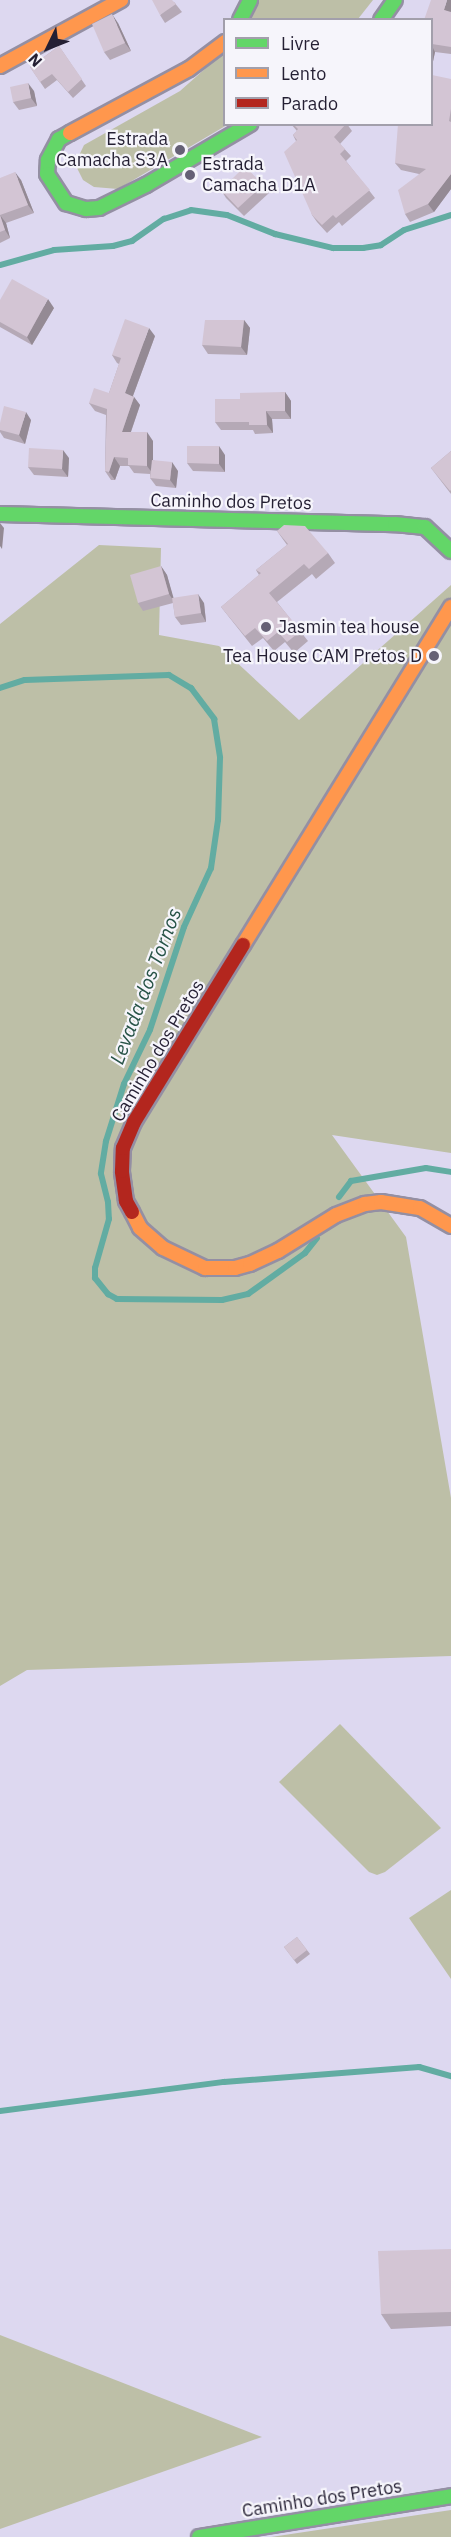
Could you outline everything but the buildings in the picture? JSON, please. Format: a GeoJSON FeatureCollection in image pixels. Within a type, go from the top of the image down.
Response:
{"type":"FeatureCollection","features":[{"type":"Feature","properties":{"kind":"main road"},"geometry":{"type":"LineString","coordinates":[[0,66],[121,0]]}},
{"type":"Feature","properties":{"kind":"main road"},"geometry":{"type":"LineString","coordinates":[[241,18],[250,0]]}},
{"type":"Feature","properties":{"kind":"main road"},"geometry":{"type":"LineString","coordinates":[[382,18],[394,0]]}},
{"type":"Feature","properties":{"kind":"main road"},"geometry":{"type":"LineString","coordinates":[[223,44],[189,69],[59,139],[48,159],[47,174],[66,203],[86,209],[99,208],[146,184],[247,126]]}},
{"type":"Feature","properties":{"kind":"main road","name":"Caminho dos Pretos"},"geometry":{"type":"LineString","coordinates":[[0,514],[395,524],[425,528],[440,538],[451,551]]}},
{"type":"Feature","properties":{"kind":"main road","name":"Caminho dos Pretos"},"geometry":{"type":"LineString","coordinates":[[451,607],[134,1122],[123,1148],[122,1171],[126,1201],[140,1228],[162,1248],[206,1268],[235,1268],[257,1262],[336,1215],[364,1204],[381,1202],[420,1208],[451,1226]]}},
{"type":"Feature","properties":{"kind":"main road","name":"Caminho dos Pretos"},"geometry":{"type":"LineString","coordinates":[[200,2537],[451,2496]]}},
{"type":"Feature","properties":{"kind":"green space"},"geometry":{"type":"Polygon","coordinates":[[[259,0],[373,0],[359,18],[248,18],[259,0]]]}},
{"type":"Feature","properties":{"kind":"green space"},"geometry":{"type":"Polygon","coordinates":[[[223,53],[223,126],[225,126],[118,189],[94,187],[83,180],[75,164],[84,145],[180,91],[223,53]]]}},
{"type":"Feature","properties":{"kind":"green space"},"geometry":{"type":"Polygon","coordinates":[[[99,545],[161,548],[159,635],[219,646],[299,720],[451,585],[451,1153],[332,1135],[406,1237],[451,1498],[451,1656],[27,1670],[0,1686],[0,624],[99,545]]]}},
{"type":"Feature","properties":{"kind":"green space"},"geometry":{"type":"Polygon","coordinates":[[[340,1724],[441,1828],[385,1872],[377,1875],[369,1872],[279,1782],[340,1724]]]}},
{"type":"Feature","properties":{"kind":"green space"},"geometry":{"type":"Polygon","coordinates":[[[451,1890],[451,1979],[409,1918],[451,1890]]]}},
{"type":"Feature","properties":{"kind":"green space"},"geometry":{"type":"Polygon","coordinates":[[[0,2335],[262,2437],[0,2529],[0,2335]]]}},
{"type":"Feature","properties":{"kind":"green space"},"geometry":{"type":"Polygon","coordinates":[[[451,2510],[451,2537],[271,2537],[451,2510]]]}},
{"type":"Feature","properties":{"kind":"waterway"},"geometry":{"type":"LineString","coordinates":[[0,265],[54,250],[113,246],[132,241],[164,219],[191,210],[227,215],[275,234],[333,248],[363,248],[381,245],[404,230],[451,215]]}},
{"type":"Feature","properties":{"kind":"waterway","name":"Levada dos Tornos"},"geometry":{"type":"LineString","coordinates":[[0,688],[25,680],[169,675],[191,688],[214,719],[220,758],[218,820],[211,868],[184,927],[150,1030],[124,1084],[106,1141],[101,1174],[108,1202],[109,1219],[95,1268],[95,1278],[108,1294],[117,1299],[222,1300],[248,1294],[305,1253],[317,1238]]}},
{"type":"Feature","properties":{"kind":"waterway","name":"Levada dos Tornos"},"geometry":{"type":"LineString","coordinates":[[339,1197],[351,1181],[426,1168],[451,1172]]}},
{"type":"Feature","properties":{"kind":"waterway"},"geometry":{"type":"LineString","coordinates":[[0,2111],[224,2082],[419,2067],[451,2076]]}},
{"type":"Feature","properties":{"kind":"traffic: fast"},"geometry":{"type":"LineString","coordinates":[[241,18],[250,0]]}},
{"type":"Feature","properties":{"kind":"traffic: fast"},"geometry":{"type":"LineString","coordinates":[[382,18],[395,0]]}},
{"type":"Feature","properties":{"kind":"traffic: fast"},"geometry":{"type":"LineString","coordinates":[[70,133],[59,139],[48,160],[47,174],[66,203],[86,209],[99,208],[146,185],[247,126]]}},
{"type":"Feature","properties":{"kind":"traffic: fast"},"geometry":{"type":"LineString","coordinates":[[0,514],[395,524],[425,527],[451,551]]}},
{"type":"Feature","properties":{"kind":"traffic: fast"},"geometry":{"type":"LineString","coordinates":[[199,2537],[451,2496]]}},
{"type":"Feature","properties":{"kind":"traffic: slow"},"geometry":{"type":"LineString","coordinates":[[0,66],[121,0]]}},
{"type":"Feature","properties":{"kind":"traffic: slow"},"geometry":{"type":"LineString","coordinates":[[70,133],[189,69],[223,44]]}},
{"type":"Feature","properties":{"kind":"traffic: slow"},"geometry":{"type":"LineString","coordinates":[[243,945],[451,607]]}},
{"type":"Feature","properties":{"kind":"traffic: slow"},"geometry":{"type":"LineString","coordinates":[[132,1212],[140,1228],[163,1248],[205,1268],[235,1268],[250,1264],[278,1251],[336,1215],[365,1204],[381,1202],[420,1208],[451,1226]]}},
{"type":"Feature","properties":{"kind":"traffic: jam"},"geometry":{"type":"LineString","coordinates":[[132,1212],[126,1201],[122,1171],[123,1148],[134,1122],[243,945]]}},
{"type":"Feature","properties":{"kind":"place","name":"Estrada Camacha S3A"},"geometry":{"type":"Point","coordinates":[180,150]}},
{"type":"Feature","properties":{"kind":"place","name":"Estrada Camacha D1A"},"geometry":{"type":"Point","coordinates":[190,175]}},
{"type":"Feature","properties":{"kind":"place","name":"Jasmin tea house"},"geometry":{"type":"Point","coordinates":[266,627]}},
{"type":"Feature","properties":{"kind":"place","name":"Tea House CAM Pretos D"},"geometry":{"type":"Point","coordinates":[434,656]}}]}
